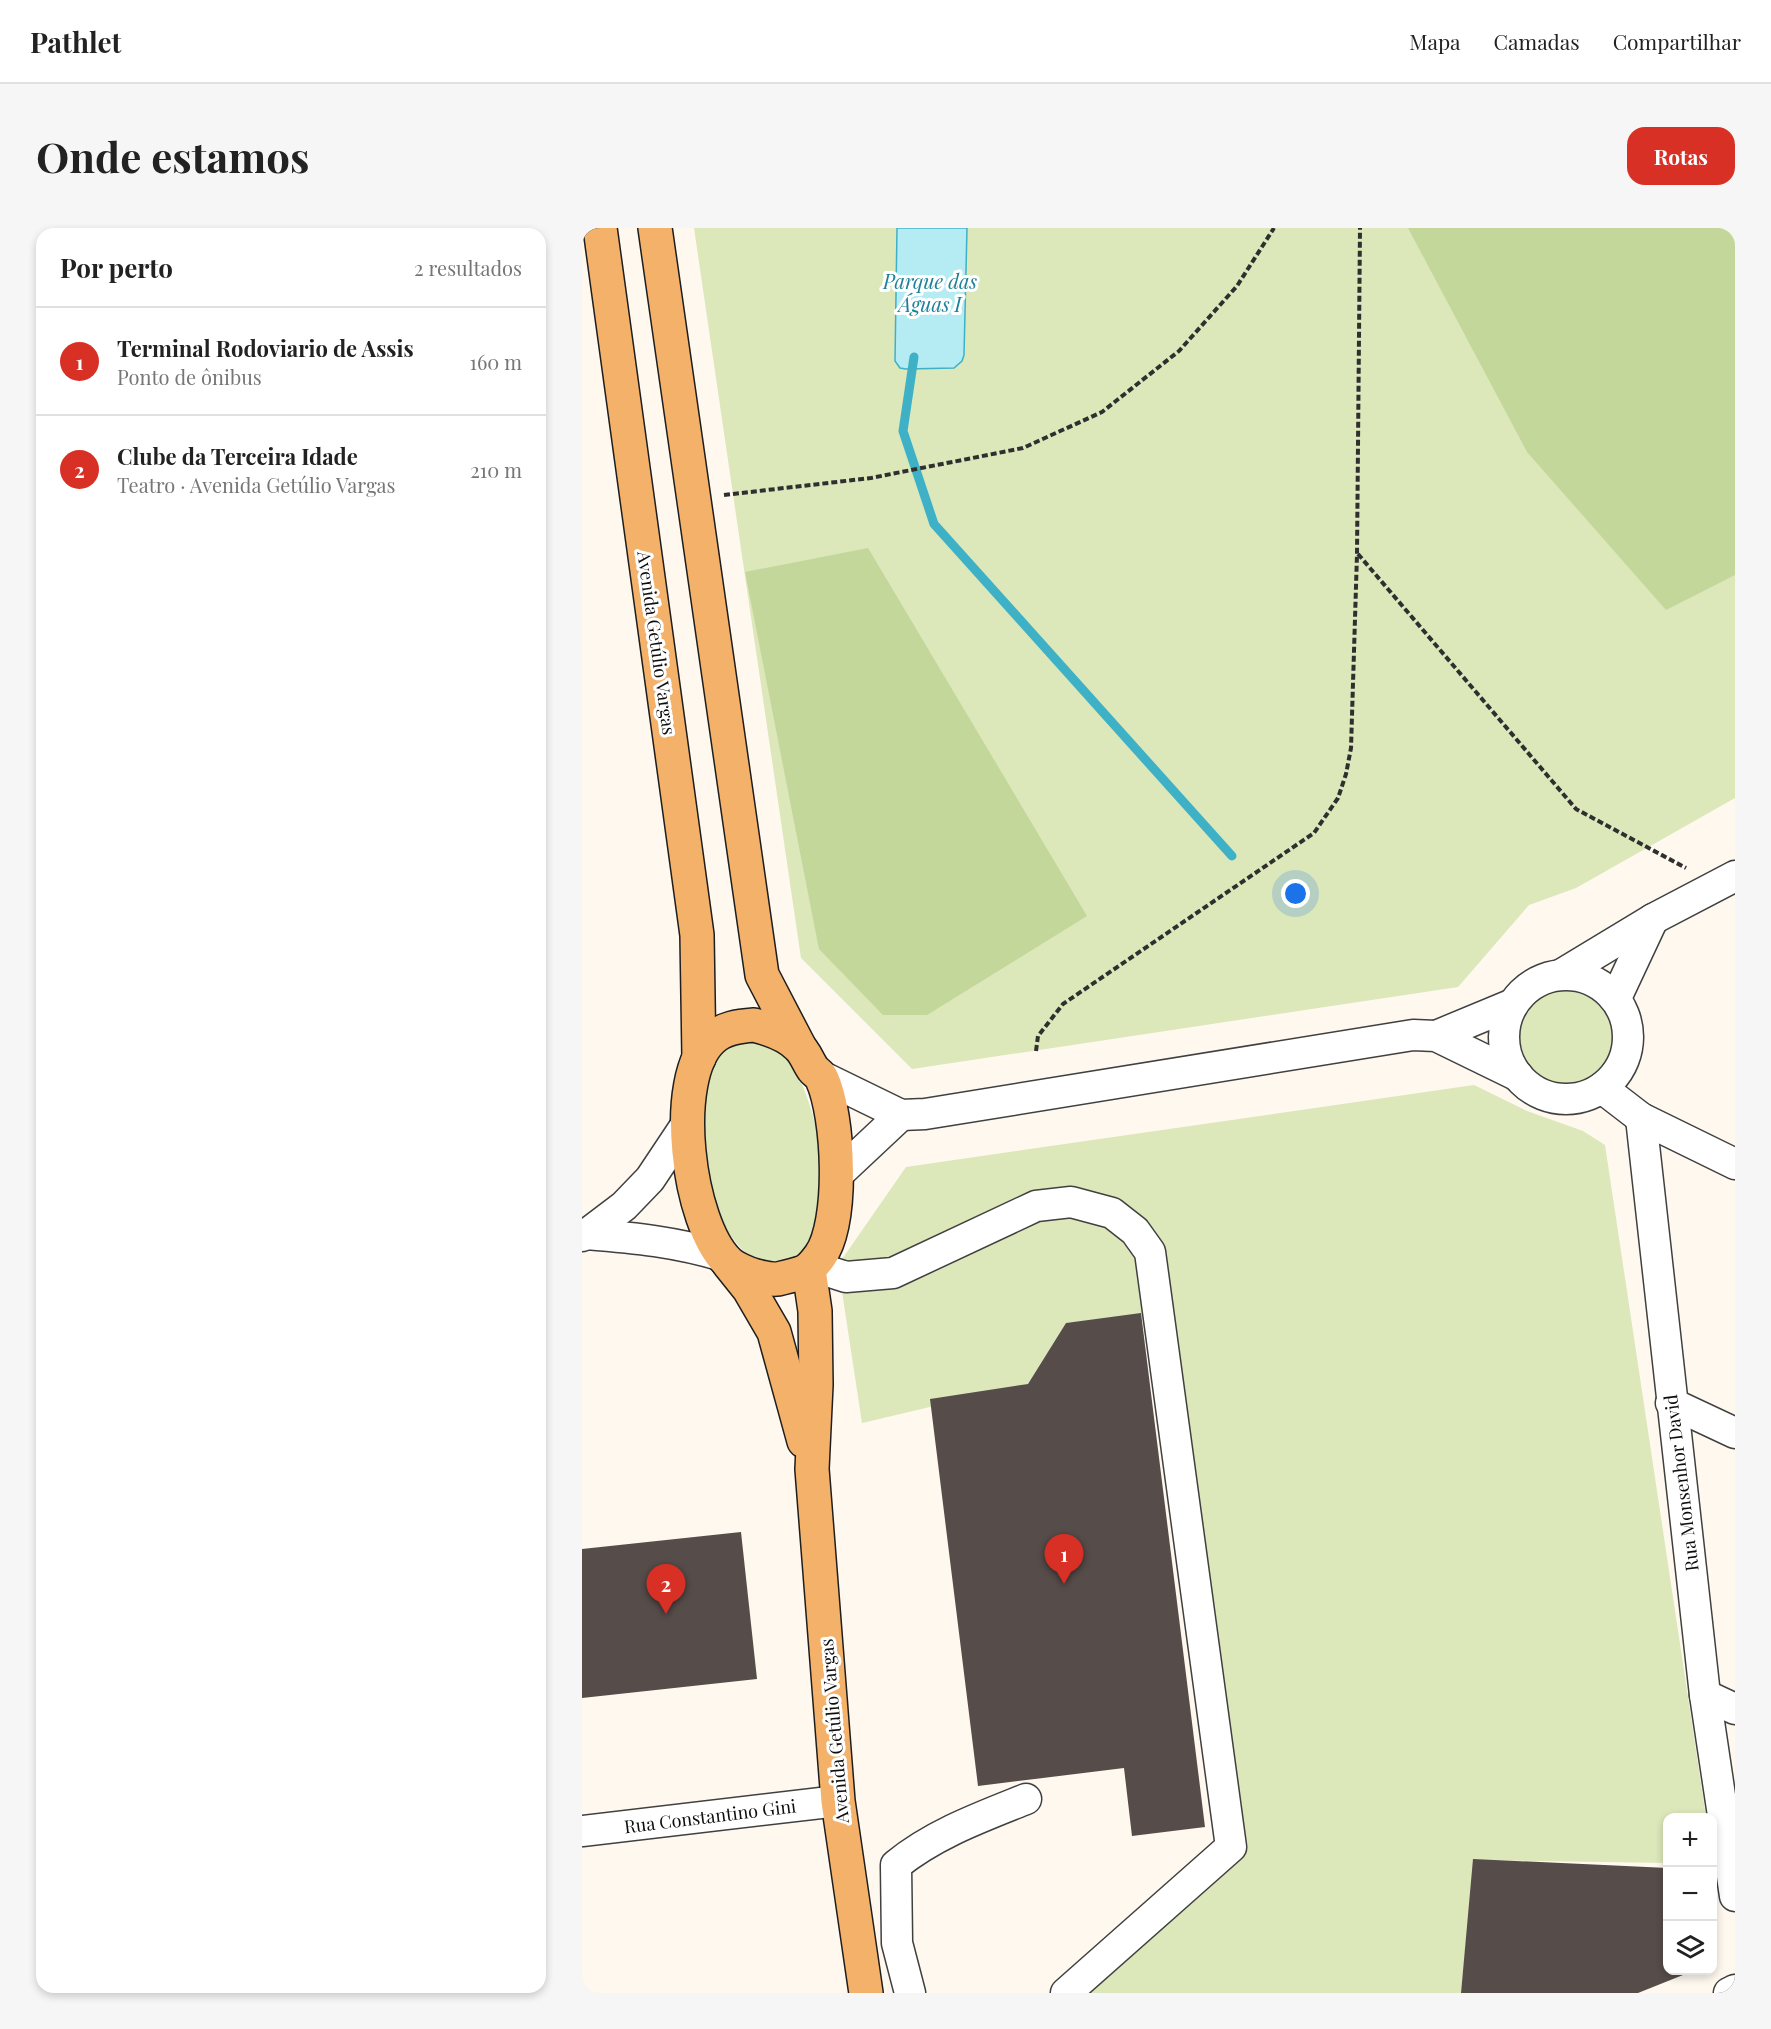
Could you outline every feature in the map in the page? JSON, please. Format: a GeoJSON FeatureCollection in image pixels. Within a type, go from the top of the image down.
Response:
{"type":"FeatureCollection","features":[{"type":"Feature","properties":{"kind":"main road","name":"Avenida Getúlio Vargas"},"geometry":{"type":"LineString","coordinates":[[600,228],[697,935],[699,1058]]}},
{"type":"Feature","properties":{"kind":"main road"},"geometry":{"type":"LineString","coordinates":[[655,228],[762,975],[799,1046],[814,1071],[821,1076],[834,1119],[837,1175],[833,1212],[825,1248],[811,1268],[774,1280],[752,1275],[726,1259],[712,1241],[695,1193],[690,1164],[688,1122],[690,1089],[699,1058],[711,1039],[727,1029],[754,1025],[774,1030],[799,1046]]}},
{"type":"Feature","properties":{"kind":"main road","name":"Avenida Getúlio Vargas"},"geometry":{"type":"LineString","coordinates":[[726,1259],[749,1289],[774,1332],[812,1468]]}},
{"type":"Feature","properties":{"kind":"main road","name":"Avenida Getúlio Vargas"},"geometry":{"type":"LineString","coordinates":[[811,1268],[816,1364],[812,1468],[838,1801],[866,1993]]}},
{"type":"Feature","properties":{"kind":"street"},"geometry":{"type":"LineString","coordinates":[[1562,974],[1582,976],[1600,984],[1616,998],[1625,1016],[1629,1036],[1626,1056],[1617,1074],[1602,1088],[1584,1097],[1566,1099],[1548,1096],[1531,1088],[1518,1076],[1508,1060],[1504,1043],[1505,1023],[1513,1004],[1525,989],[1542,979],[1562,974],[1653,920],[1729,885]]}},
{"type":"Feature","properties":{"kind":"street"},"geometry":{"type":"LineString","coordinates":[[1616,998],[1653,920]]}},
{"type":"Feature","properties":{"kind":"street"},"geometry":{"type":"LineString","coordinates":[[1436,1036],[1513,1004]]}},
{"type":"Feature","properties":{"kind":"street"},"geometry":{"type":"LineString","coordinates":[[821,1076],[901,1115],[936,1112],[1413,1035],[1436,1036],[1518,1076]]}},
{"type":"Feature","properties":{"kind":"street"},"geometry":{"type":"LineString","coordinates":[[1602,1088],[1641,1118],[1735,1164]]}},
{"type":"Feature","properties":{"kind":"street"},"geometry":{"type":"LineString","coordinates":[[837,1175],[901,1115]]}},
{"type":"Feature","properties":{"kind":"street","name":"Rua Monsenhor David"},"geometry":{"type":"LineString","coordinates":[[1641,1118],[1705,1695],[1735,1896]]}},
{"type":"Feature","properties":{"kind":"street"},"geometry":{"type":"LineString","coordinates":[[585,1235],[624,1206],[650,1179],[688,1122]]}},
{"type":"Feature","properties":{"kind":"street"},"geometry":{"type":"LineString","coordinates":[[811,1268],[846,1277],[893,1273],[1036,1206],[1071,1202],[1112,1214],[1135,1232],[1150,1252],[1231,1847],[1066,1993]]}},
{"type":"Feature","properties":{"kind":"street"},"geometry":{"type":"LineString","coordinates":[[585,1235],[645,1238],[686,1245],[726,1259]]}},
{"type":"Feature","properties":{"kind":"street"},"geometry":{"type":"LineString","coordinates":[[1671,1403],[1735,1433]]}},
{"type":"Feature","properties":{"kind":"street"},"geometry":{"type":"LineString","coordinates":[[1705,1695],[1735,1709]]}},
{"type":"Feature","properties":{"kind":"street"},"geometry":{"type":"LineString","coordinates":[[910,1993],[897,1943],[896,1865],[917,1848],[971,1821],[1026,1798]]}},
{"type":"Feature","properties":{"kind":"street","name":"Rua Constantino Gini"},"geometry":{"type":"LineString","coordinates":[[582,1831],[838,1801]]}},
{"type":"Feature","properties":{"kind":"street"},"geometry":{"type":"LineString","coordinates":[[1729,1993],[1735,1990]]}},
{"type":"Feature","properties":{"kind":"path"},"geometry":{"type":"LineString","coordinates":[[694,498],[871,478],[1023,448],[1102,412],[1179,351],[1237,286],[1274,228]]}},
{"type":"Feature","properties":{"kind":"path"},"geometry":{"type":"LineString","coordinates":[[1036,1051],[1038,1036],[1063,1004],[1314,832],[1338,798],[1351,748],[1357,554],[1360,228]]}},
{"type":"Feature","properties":{"kind":"path"},"geometry":{"type":"LineString","coordinates":[[1357,554],[1576,809],[1729,885]]}},
{"type":"Feature","properties":{"kind":"green space"},"geometry":{"type":"Polygon","coordinates":[[[694,228],[1735,228],[1735,798],[1576,888],[1529,905],[1458,987],[912,1069],[801,958],[694,228]]]}},
{"type":"Feature","properties":{"kind":"green space"},"geometry":{"type":"Polygon","coordinates":[[[1408,228],[1735,228],[1735,575],[1666,610],[1527,452],[1408,228]]]}},
{"type":"Feature","properties":{"kind":"green space"},"geometry":{"type":"Polygon","coordinates":[[[868,548],[1087,916],[927,1015],[883,1015],[819,949],[745,572],[868,548]]]}},
{"type":"Feature","properties":{"kind":"green space"},"geometry":{"type":"Polygon","coordinates":[[[1582,989],[1611,1016],[1613,1056],[1586,1085],[1546,1087],[1516,1059],[1515,1020],[1542,991],[1582,989]]]}},
{"type":"Feature","properties":{"kind":"green space"},"geometry":{"type":"Polygon","coordinates":[[[747,1039],[765,1040],[778,1047],[790,1061],[808,1100],[820,1143],[824,1177],[818,1218],[813,1235],[804,1250],[788,1260],[761,1262],[746,1253],[720,1220],[708,1189],[702,1126],[706,1083],[711,1066],[719,1053],[735,1042],[747,1039]]]}},
{"type":"Feature","properties":{"kind":"green space"},"geometry":{"type":"Polygon","coordinates":[[[1474,1085],[1527,1111],[1583,1131],[1605,1145],[1705,1813],[1663,1813],[1663,1863],[1474,1860],[1461,1993],[1077,1993],[1248,1847],[1141,1314],[1066,1323],[1028,1384],[862,1423],[838,1265],[906,1167],[1474,1085]]]}},
{"type":"Feature","properties":{"kind":"water","name":"Parque das Águas I"},"geometry":{"type":"Polygon","coordinates":[[[897,228],[967,228],[964,355],[962,361],[954,368],[906,369],[900,368],[895,361],[897,228]]]}},
{"type":"Feature","properties":{"kind":"building"},"geometry":{"type":"Polygon","coordinates":[[[1141,1313],[1205,1827],[1132,1836],[1124,1768],[978,1786],[930,1399],[1028,1384],[1066,1323],[1141,1313]]]}},
{"type":"Feature","properties":{"kind":"building"},"geometry":{"type":"Polygon","coordinates":[[[741,1532],[757,1679],[582,1698],[582,1549],[741,1532]]]}},
{"type":"Feature","properties":{"kind":"building"},"geometry":{"type":"Polygon","coordinates":[[[1473,1859],[1663,1868],[1663,1975],[1683,1975],[1638,1993],[1461,1993],[1473,1859]]]}},
{"type":"Feature","properties":{"kind":"waterway"},"geometry":{"type":"LineString","coordinates":[[914,357],[903,431],[934,524],[1232,856]]}},
{"type":"Feature","properties":{"kind":"place","name":"Terminal Rodoviario de Assis"},"geometry":{"type":"Point","coordinates":[1064,1584]}},
{"type":"Feature","properties":{"kind":"place","name":"Clube da Terceira Idade"},"geometry":{"type":"Point","coordinates":[666,1614]}}]}
